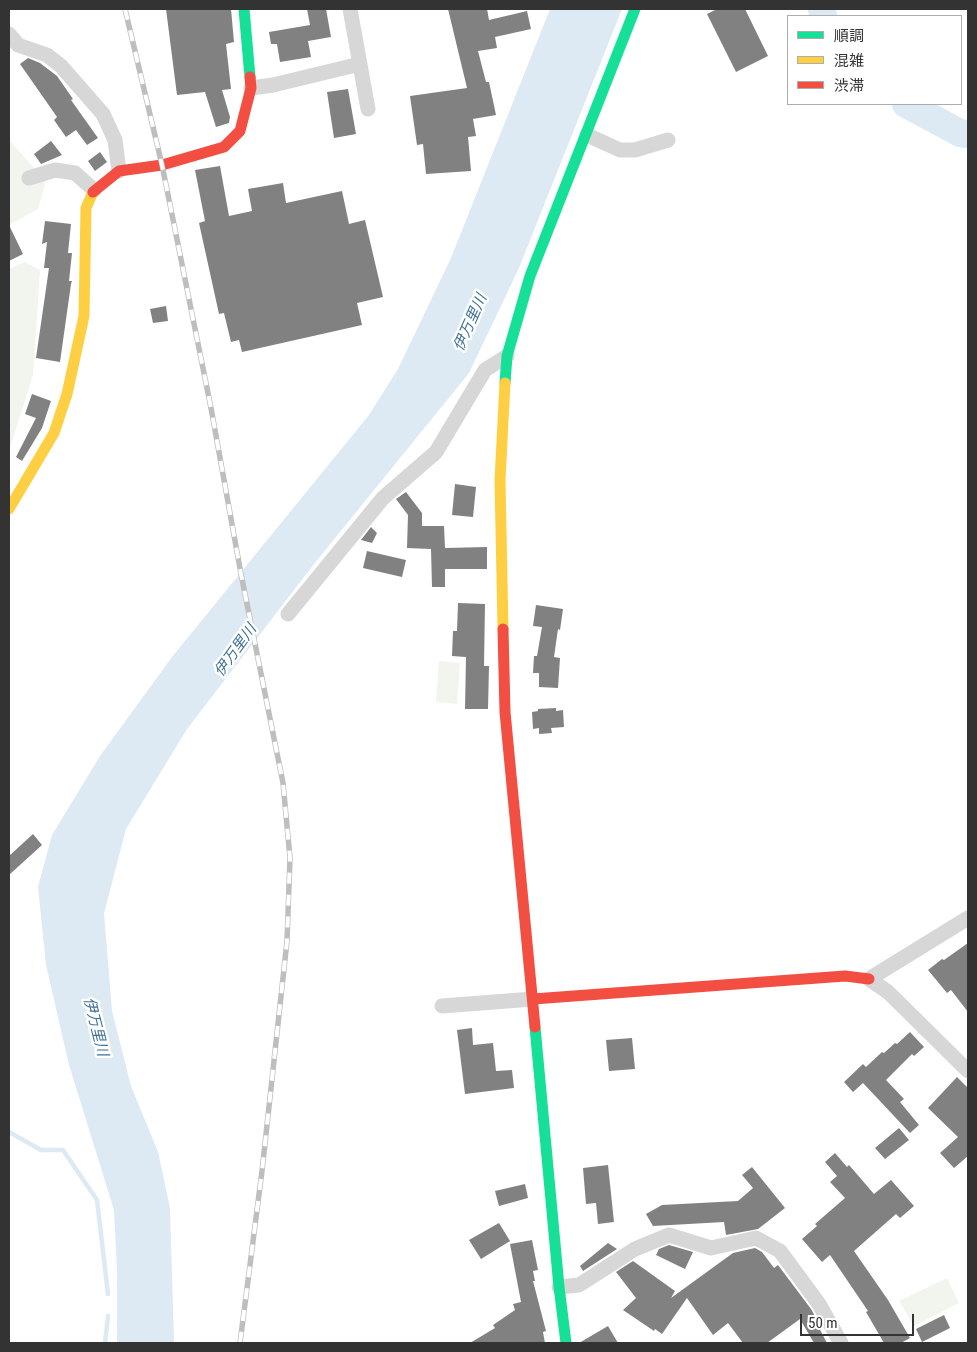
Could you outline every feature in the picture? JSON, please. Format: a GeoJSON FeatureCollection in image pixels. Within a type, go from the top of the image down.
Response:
{"type":"FeatureCollection","features":[{"type":"Feature","properties":{"kind":"street"},"geometry":{"type":"LineString","coordinates":[[9,509],[14,489],[54,433],[67,394],[84,316],[86,208],[94,190],[118,171],[187,160],[224,147],[240,130],[251,88],[244,9]]}},
{"type":"Feature","properties":{"kind":"street"},"geometry":{"type":"LineString","coordinates":[[350,9],[368,109]]}},
{"type":"Feature","properties":{"kind":"street"},"geometry":{"type":"LineString","coordinates":[[566,1343],[559,1287],[505,712],[500,480],[507,356],[530,276],[635,9]]}},
{"type":"Feature","properties":{"kind":"street"},"geometry":{"type":"LineString","coordinates":[[9,34],[18,45],[47,55],[61,66],[104,114],[115,140],[118,171]]}},
{"type":"Feature","properties":{"kind":"street"},"geometry":{"type":"LineString","coordinates":[[251,88],[273,85],[360,64]]}},
{"type":"Feature","properties":{"kind":"street"},"geometry":{"type":"LineString","coordinates":[[587,135],[620,150],[635,150],[668,140]]}},
{"type":"Feature","properties":{"kind":"street"},"geometry":{"type":"LineString","coordinates":[[29,178],[55,170],[75,174],[94,190]]}},
{"type":"Feature","properties":{"kind":"street"},"geometry":{"type":"LineString","coordinates":[[288,614],[383,498],[436,452],[485,370],[507,356]]}},
{"type":"Feature","properties":{"kind":"street"},"geometry":{"type":"LineString","coordinates":[[869,979],[968,918]]}},
{"type":"Feature","properties":{"kind":"street"},"geometry":{"type":"LineString","coordinates":[[442,1006],[845,976],[869,979],[888,992],[968,1071]]}},
{"type":"Feature","properties":{"kind":"street"},"geometry":{"type":"LineString","coordinates":[[559,1287],[579,1285],[635,1249],[669,1235],[711,1248],[756,1238],[780,1251],[820,1304],[841,1343]]}},
{"type":"Feature","properties":{"kind":"shaded area"},"geometry":{"type":"Polygon","coordinates":[[[9,140],[46,181],[38,209],[9,225],[9,140]]]}},
{"type":"Feature","properties":{"kind":"shaded area"},"geometry":{"type":"Polygon","coordinates":[[[25,262],[40,270],[33,375],[9,451],[9,269],[25,262]]]}},
{"type":"Feature","properties":{"kind":"shaded area"},"geometry":{"type":"Polygon","coordinates":[[[439,661],[460,663],[457,704],[436,702],[439,661]]]}},
{"type":"Feature","properties":{"kind":"shaded area"},"geometry":{"type":"Polygon","coordinates":[[[947,1278],[959,1303],[914,1326],[899,1301],[947,1278]]]}},
{"type":"Feature","properties":{"kind":"water","name":"伊万里川"},"geometry":{"type":"Polygon","coordinates":[[[550,9],[622,9],[519,268],[469,373],[314,564],[187,729],[126,829],[104,913],[112,1011],[131,1086],[158,1152],[170,1208],[174,1343],[117,1343],[117,1270],[114,1210],[69,1065],[46,965],[38,887],[52,835],[100,756],[172,657],[369,415],[398,369],[451,258],[550,9]]]}},
{"type":"Feature","properties":{"kind":"building"},"geometry":{"type":"Polygon","coordinates":[[[166,9],[231,9],[234,42],[226,44],[231,89],[222,90],[230,117],[229,123],[216,127],[205,92],[177,95],[166,9]]]}},
{"type":"Feature","properties":{"kind":"building"},"geometry":{"type":"Polygon","coordinates":[[[307,9],[326,9],[331,37],[308,41],[311,57],[280,62],[277,44],[271,44],[269,32],[310,25],[307,9]]]}},
{"type":"Feature","properties":{"kind":"building"},"geometry":{"type":"Polygon","coordinates":[[[448,9],[487,9],[489,20],[527,11],[531,29],[495,37],[497,48],[478,51],[486,82],[489,82],[496,115],[473,119],[476,136],[468,137],[471,171],[426,174],[423,144],[417,145],[410,96],[467,88],[448,9]]]}},
{"type":"Feature","properties":{"kind":"building"},"geometry":{"type":"Polygon","coordinates":[[[717,9],[745,9],[768,56],[736,72],[707,14],[717,9]]]}},
{"type":"Feature","properties":{"kind":"building"},"geometry":{"type":"Polygon","coordinates":[[[28,58],[40,63],[57,76],[73,99],[71,100],[98,138],[87,145],[76,130],[66,137],[54,120],[57,117],[20,64],[28,58]]]}},
{"type":"Feature","properties":{"kind":"building"},"geometry":{"type":"Polygon","coordinates":[[[348,89],[356,134],[334,138],[327,92],[348,89]]]}},
{"type":"Feature","properties":{"kind":"building"},"geometry":{"type":"Polygon","coordinates":[[[51,141],[62,155],[41,164],[34,154],[51,141]]]}},
{"type":"Feature","properties":{"kind":"building"},"geometry":{"type":"Polygon","coordinates":[[[100,152],[107,162],[95,171],[88,161],[100,152]]]}},
{"type":"Feature","properties":{"kind":"building"},"geometry":{"type":"Polygon","coordinates":[[[220,166],[229,216],[252,211],[248,189],[283,183],[286,203],[342,191],[349,224],[365,220],[383,297],[357,303],[362,325],[242,352],[239,340],[231,342],[224,313],[219,314],[199,223],[205,221],[195,170],[220,166]]]}},
{"type":"Feature","properties":{"kind":"building"},"geometry":{"type":"Polygon","coordinates":[[[45,221],[71,224],[68,253],[72,253],[69,281],[72,281],[60,362],[36,358],[49,268],[44,268],[47,242],[42,244],[45,221]]]}},
{"type":"Feature","properties":{"kind":"building"},"geometry":{"type":"Polygon","coordinates":[[[9,225],[23,254],[9,261],[9,225]]]}},
{"type":"Feature","properties":{"kind":"building"},"geometry":{"type":"Polygon","coordinates":[[[166,306],[168,321],[153,323],[150,309],[166,306]]]}},
{"type":"Feature","properties":{"kind":"building"},"geometry":{"type":"Polygon","coordinates":[[[32,394],[51,401],[42,428],[22,461],[16,457],[36,418],[25,414],[32,394]]]}},
{"type":"Feature","properties":{"kind":"building"},"geometry":{"type":"Polygon","coordinates":[[[455,484],[476,487],[473,517],[452,515],[455,484]]]}},
{"type":"Feature","properties":{"kind":"building"},"geometry":{"type":"Polygon","coordinates":[[[406,492],[422,513],[422,526],[444,526],[445,548],[487,547],[487,569],[445,569],[445,587],[432,587],[431,549],[407,548],[408,515],[396,499],[406,492]]]}},
{"type":"Feature","properties":{"kind":"building"},"geometry":{"type":"Polygon","coordinates":[[[371,527],[377,533],[372,543],[361,540],[371,527]]]}},
{"type":"Feature","properties":{"kind":"building"},"geometry":{"type":"Polygon","coordinates":[[[367,551],[406,560],[402,577],[363,568],[367,551]]]}},
{"type":"Feature","properties":{"kind":"building"},"geometry":{"type":"Polygon","coordinates":[[[458,603],[485,604],[484,666],[489,666],[488,709],[465,709],[466,657],[452,656],[453,631],[457,631],[458,603]]]}},
{"type":"Feature","properties":{"kind":"building"},"geometry":{"type":"Polygon","coordinates":[[[536,605],[563,609],[554,657],[560,658],[558,688],[539,687],[539,673],[533,673],[534,656],[537,656],[542,627],[533,626],[536,605]]]}},
{"type":"Feature","properties":{"kind":"building"},"geometry":{"type":"Polygon","coordinates":[[[556,708],[556,711],[563,710],[564,727],[551,728],[552,733],[539,734],[539,728],[533,729],[532,712],[538,711],[538,709],[556,708]]]}},
{"type":"Feature","properties":{"kind":"building"},"geometry":{"type":"Polygon","coordinates":[[[33,834],[42,845],[9,875],[9,856],[33,834]]]}},
{"type":"Feature","properties":{"kind":"building"},"geometry":{"type":"Polygon","coordinates":[[[968,943],[968,1012],[951,990],[947,993],[928,970],[968,943]]]}},
{"type":"Feature","properties":{"kind":"building"},"geometry":{"type":"Polygon","coordinates":[[[472,1028],[473,1045],[493,1043],[496,1071],[512,1070],[514,1088],[465,1094],[457,1030],[472,1028]]]}},
{"type":"Feature","properties":{"kind":"building"},"geometry":{"type":"Polygon","coordinates":[[[910,1032],[924,1047],[914,1056],[912,1054],[886,1080],[904,1099],[900,1102],[919,1125],[910,1133],[863,1083],[853,1092],[844,1082],[863,1064],[866,1067],[882,1052],[884,1053],[895,1043],[897,1044],[910,1032]]]}},
{"type":"Feature","properties":{"kind":"building"},"geometry":{"type":"Polygon","coordinates":[[[632,1038],[635,1069],[609,1071],[606,1040],[632,1038]]]}},
{"type":"Feature","properties":{"kind":"building"},"geometry":{"type":"Polygon","coordinates":[[[957,1077],[968,1088],[968,1156],[954,1168],[940,1153],[958,1137],[928,1108],[957,1077]]]}},
{"type":"Feature","properties":{"kind":"building"},"geometry":{"type":"Polygon","coordinates":[[[899,1128],[909,1140],[885,1159],[875,1148],[899,1128]]]}},
{"type":"Feature","properties":{"kind":"building"},"geometry":{"type":"Polygon","coordinates":[[[835,1153],[847,1167],[849,1165],[874,1194],[891,1180],[914,1206],[900,1218],[896,1214],[854,1251],[888,1300],[910,1338],[901,1343],[884,1343],[866,1312],[868,1311],[830,1255],[822,1262],[802,1239],[817,1226],[815,1224],[845,1198],[830,1182],[837,1176],[825,1162],[835,1153]]]}},
{"type":"Feature","properties":{"kind":"building"},"geometry":{"type":"Polygon","coordinates":[[[608,1165],[614,1222],[598,1224],[596,1203],[586,1204],[583,1168],[608,1165]]]}},
{"type":"Feature","properties":{"kind":"building"},"geometry":{"type":"Polygon","coordinates":[[[752,1167],[785,1208],[758,1229],[726,1235],[724,1222],[653,1226],[646,1214],[662,1205],[738,1201],[753,1188],[742,1175],[752,1167]]]}},
{"type":"Feature","properties":{"kind":"building"},"geometry":{"type":"Polygon","coordinates":[[[525,1184],[528,1198],[499,1206],[495,1191],[525,1184]]]}},
{"type":"Feature","properties":{"kind":"building"},"geometry":{"type":"Polygon","coordinates":[[[499,1223],[510,1241],[481,1259],[469,1240],[499,1223]]]}},
{"type":"Feature","properties":{"kind":"building"},"geometry":{"type":"Polygon","coordinates":[[[532,1240],[538,1270],[533,1271],[535,1281],[533,1281],[546,1331],[543,1332],[545,1343],[470,1343],[495,1328],[493,1325],[515,1310],[513,1304],[521,1302],[510,1244],[532,1240]]]}},
{"type":"Feature","properties":{"kind":"building"},"geometry":{"type":"Polygon","coordinates":[[[608,1243],[617,1249],[583,1271],[580,1266],[608,1243]]]}},
{"type":"Feature","properties":{"kind":"building"},"geometry":{"type":"Polygon","coordinates":[[[669,1245],[693,1252],[685,1269],[656,1255],[659,1249],[669,1245]]]}},
{"type":"Feature","properties":{"kind":"building"},"geometry":{"type":"Polygon","coordinates":[[[755,1248],[762,1252],[774,1268],[778,1265],[811,1309],[827,1343],[814,1343],[800,1319],[767,1343],[743,1343],[728,1323],[713,1335],[687,1298],[662,1334],[655,1329],[654,1331],[623,1310],[636,1298],[616,1272],[633,1261],[675,1291],[671,1298],[733,1253],[755,1248]]]}},
{"type":"Feature","properties":{"kind":"building"},"geometry":{"type":"Polygon","coordinates":[[[944,1315],[950,1328],[922,1342],[916,1329],[944,1315]]]}},
{"type":"Feature","properties":{"kind":"building"},"geometry":{"type":"Polygon","coordinates":[[[608,1326],[618,1343],[579,1343],[608,1326]]]}},
{"type":"Feature","properties":{"kind":"waterway"},"geometry":{"type":"LineString","coordinates":[[822,9],[823,15]]}},
{"type":"Feature","properties":{"kind":"waterway"},"geometry":{"type":"LineString","coordinates":[[908,105],[960,133],[968,134]]}},
{"type":"Feature","properties":{"kind":"waterway"},"geometry":{"type":"LineString","coordinates":[[9,1132],[41,1150],[63,1150],[97,1200],[108,1294]]}},
{"type":"Feature","properties":{"kind":"waterway"},"geometry":{"type":"LineString","coordinates":[[105,1343],[108,1316]]}},
{"type":"Feature","properties":{"kind":"railway"},"geometry":{"type":"LineString","coordinates":[[125,9],[162,165],[211,408],[241,574],[283,783],[290,858],[287,941],[262,1171],[240,1343]]}},
{"type":"Feature","properties":{"kind":"traffic: fast"},"geometry":{"type":"LineString","coordinates":[[244,9],[250,77]]}},
{"type":"Feature","properties":{"kind":"traffic: fast"},"geometry":{"type":"LineString","coordinates":[[505,383],[507,356],[530,276],[635,9]]}},
{"type":"Feature","properties":{"kind":"traffic: fast"},"geometry":{"type":"LineString","coordinates":[[535,1027],[566,1343]]}},
{"type":"Feature","properties":{"kind":"traffic: slow"},"geometry":{"type":"LineString","coordinates":[[9,509],[54,433],[67,394],[84,316],[86,208],[93,192]]}},
{"type":"Feature","properties":{"kind":"traffic: slow"},"geometry":{"type":"LineString","coordinates":[[503,629],[500,480],[505,383]]}},
{"type":"Feature","properties":{"kind":"traffic: jam"},"geometry":{"type":"LineString","coordinates":[[93,192],[119,171],[162,165],[224,147],[240,131],[251,88],[250,77]]}},
{"type":"Feature","properties":{"kind":"traffic: jam"},"geometry":{"type":"LineString","coordinates":[[503,629],[505,712],[535,1027]]}},
{"type":"Feature","properties":{"kind":"traffic: jam"},"geometry":{"type":"LineString","coordinates":[[533,999],[845,976],[869,979]]}}]}
